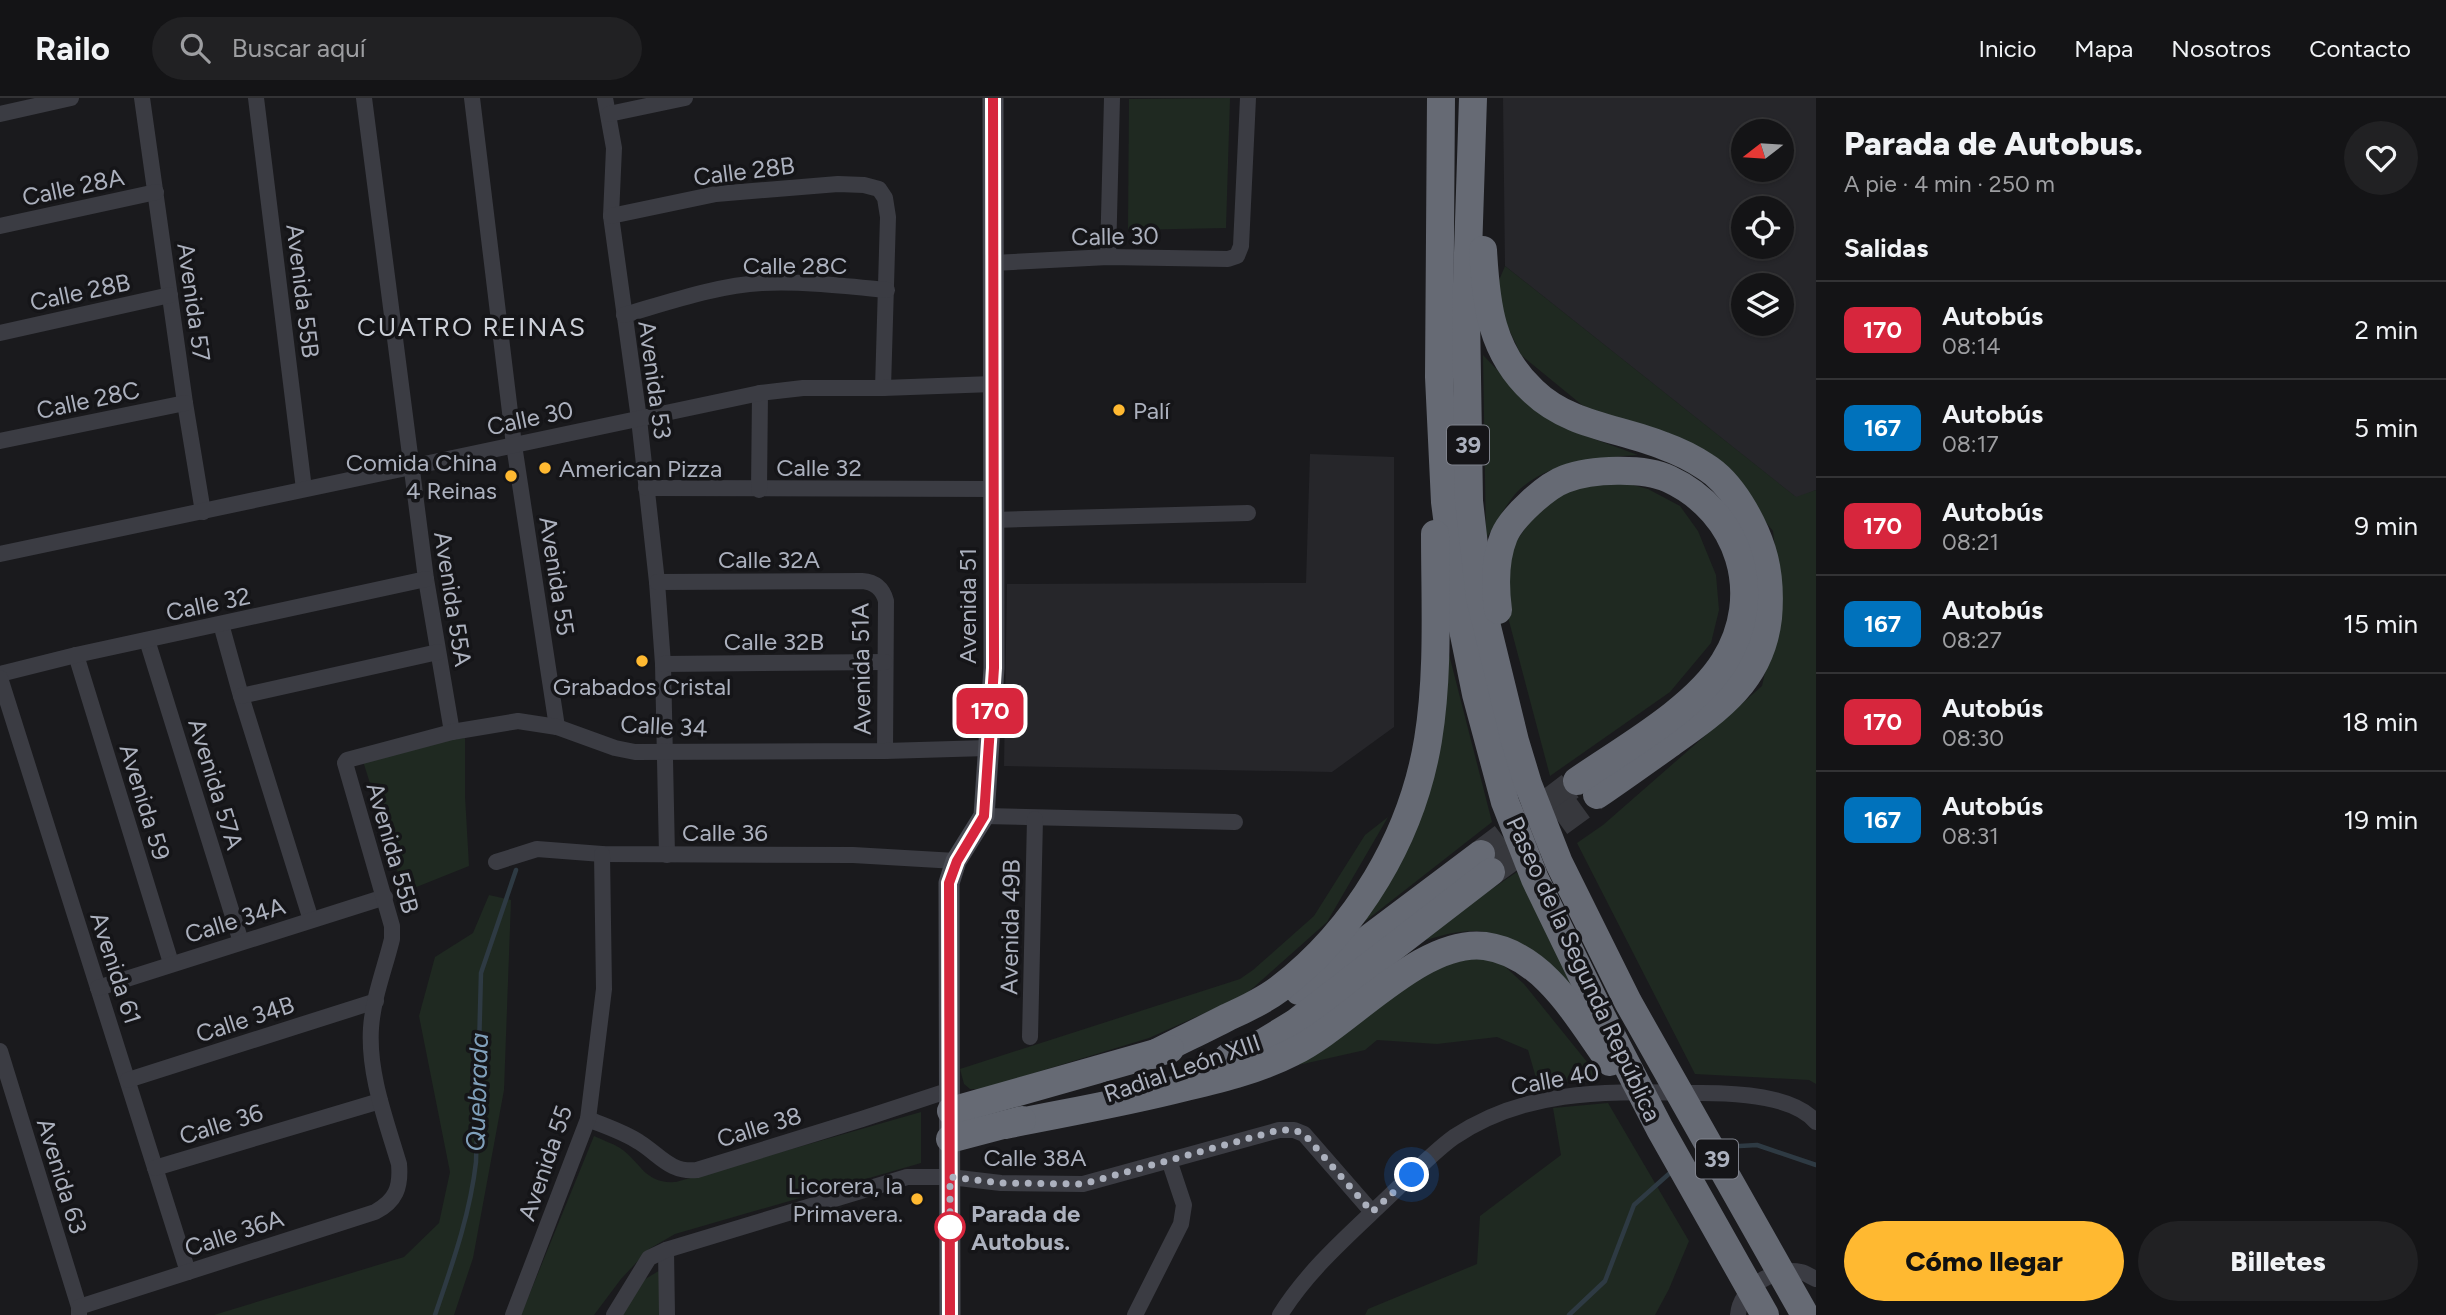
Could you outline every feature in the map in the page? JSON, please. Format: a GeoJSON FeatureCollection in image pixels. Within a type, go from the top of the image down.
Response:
{"type":"FeatureCollection","features":[{"type":"Feature","properties":{"kind":"highway","name":"Paseo de la Segunda República"},"geometry":{"type":"LineString","coordinates":[[1441,98],[1439,377],[1445,502],[1459,610],[1476,694],[1505,802],[1598,1028],[1660,1129],[1765,1315]]}},
{"type":"Feature","properties":{"kind":"highway","name":"Paseo de la Segunda República"},"geometry":{"type":"LineString","coordinates":[[1474,98],[1466,315],[1469,501],[1480,598],[1515,741],[1528,785],[1559,863],[1628,1002],[1805,1315]]}},
{"type":"Feature","properties":{"kind":"highway"},"geometry":{"type":"LineString","coordinates":[[1474,98],[1489,315],[1508,364],[1534,392],[1565,414],[1663,446],[1709,468],[1736,497],[1756,530],[1766,563],[1770,600],[1765,640],[1747,678],[1730,698],[1703,721],[1587,788],[1706,685],[1724,663],[1739,634],[1745,583],[1739,554],[1722,522],[1699,496],[1668,478],[1629,471],[1591,473],[1564,480],[1520,514],[1504,536],[1498,562],[1496,596],[1515,741]]}},
{"type":"Feature","properties":{"kind":"highway"},"geometry":{"type":"LineString","coordinates":[[1152,1055],[1258,1003],[1287,982],[1329,942],[1368,895],[1390,855],[1417,793],[1428,740],[1433,691],[1439,377]]}},
{"type":"Feature","properties":{"kind":"highway","name":"Radial León XIII"},"geometry":{"type":"LineString","coordinates":[[1486,863],[1295,1023],[1254,1048],[1005,1125],[950,1113],[1152,1055],[1239,1026],[1286,1001],[1486,863]]}},
{"type":"Feature","properties":{"kind":"highway"},"geometry":{"type":"LineString","coordinates":[[1005,1125],[1149,1097],[1232,1076],[1280,1058],[1310,1043],[1428,958],[1464,947],[1483,946],[1520,958],[1540,972],[1598,1028]]}},
{"type":"Feature","properties":{"kind":"street"},"geometry":{"type":"LineString","coordinates":[[0,114],[71,98]]}},
{"type":"Feature","properties":{"kind":"street","name":"Avenida 57"},"geometry":{"type":"LineString","coordinates":[[142,98],[203,512]]}},
{"type":"Feature","properties":{"kind":"street","name":"Avenida 55B"},"geometry":{"type":"LineString","coordinates":[[256,98],[304,489]]}},
{"type":"Feature","properties":{"kind":"street","name":"Avenida 55A"},"geometry":{"type":"LineString","coordinates":[[364,98],[426,579],[452,732]]}},
{"type":"Feature","properties":{"kind":"street","name":"Avenida 55"},"geometry":{"type":"LineString","coordinates":[[472,98],[514,445],[557,727]]}},
{"type":"Feature","properties":{"kind":"street"},"geometry":{"type":"LineString","coordinates":[[607,106],[685,98]]}},
{"type":"Feature","properties":{"kind":"street","name":"Avenida 51"},"geometry":{"type":"LineString","coordinates":[[950,1315],[949,883],[957,861],[984,816],[994,668],[993,98]]}},
{"type":"Feature","properties":{"kind":"street"},"geometry":{"type":"LineString","coordinates":[[1108,257],[1112,98]]}},
{"type":"Feature","properties":{"kind":"street","name":"Calle 30"},"geometry":{"type":"LineString","coordinates":[[993,263],[1108,257],[1228,259],[1237,256],[1241,246],[1248,98]]}},
{"type":"Feature","properties":{"kind":"street","name":"Avenida 53"},"geometry":{"type":"LineString","coordinates":[[607,106],[614,148],[611,216],[639,419],[657,582],[663,664],[667,855]]}},
{"type":"Feature","properties":{"kind":"street","name":"Calle 28B"},"geometry":{"type":"LineString","coordinates":[[611,216],[716,194],[838,184],[874,187],[882,193],[888,216],[887,290]]}},
{"type":"Feature","properties":{"kind":"street","name":"Calle 28A"},"geometry":{"type":"LineString","coordinates":[[0,226],[156,192]]}},
{"type":"Feature","properties":{"kind":"street","name":"Calle 28C"},"geometry":{"type":"LineString","coordinates":[[624,315],[702,293],[760,282],[827,284],[887,290]]}},
{"type":"Feature","properties":{"kind":"street"},"geometry":{"type":"LineString","coordinates":[[883,388],[887,290]]}},
{"type":"Feature","properties":{"kind":"street","name":"Calle 28B"},"geometry":{"type":"LineString","coordinates":[[0,333],[170,295]]}},
{"type":"Feature","properties":{"kind":"street","name":"Calle 30"},"geometry":{"type":"LineString","coordinates":[[0,554],[760,393],[803,388],[993,384]]}},
{"type":"Feature","properties":{"kind":"street"},"geometry":{"type":"LineString","coordinates":[[759,489],[760,393]]}},
{"type":"Feature","properties":{"kind":"street","name":"Calle 28C"},"geometry":{"type":"LineString","coordinates":[[0,441],[185,403]]}},
{"type":"Feature","properties":{"kind":"street","name":"Calle 32"},"geometry":{"type":"LineString","coordinates":[[646,488],[993,489]]}},
{"type":"Feature","properties":{"kind":"street"},"geometry":{"type":"LineString","coordinates":[[993,520],[1248,513]]}},
{"type":"Feature","properties":{"kind":"street","name":"Calle 32"},"geometry":{"type":"LineString","coordinates":[[0,676],[76,655],[426,579]]}},
{"type":"Feature","properties":{"kind":"street","name":"Calle 32A"},"geometry":{"type":"LineString","coordinates":[[657,582],[862,581],[879,588]]}},
{"type":"Feature","properties":{"kind":"street","name":"Avenida 51A"},"geometry":{"type":"LineString","coordinates":[[879,588],[886,601],[886,751]]}},
{"type":"Feature","properties":{"kind":"street"},"geometry":{"type":"LineString","coordinates":[[221,624],[311,920]]}},
{"type":"Feature","properties":{"kind":"street","name":"Avenida 57A"},"geometry":{"type":"LineString","coordinates":[[147,640],[241,942]]}},
{"type":"Feature","properties":{"kind":"street"},"geometry":{"type":"LineString","coordinates":[[241,696],[438,652]]}},
{"type":"Feature","properties":{"kind":"street","name":"Avenida 59"},"geometry":{"type":"LineString","coordinates":[[76,655],[172,963]]}},
{"type":"Feature","properties":{"kind":"street","name":"Calle 32B"},"geometry":{"type":"LineString","coordinates":[[663,664],[885,662]]}},
{"type":"Feature","properties":{"kind":"street","name":"Avenida 61"},"geometry":{"type":"LineString","coordinates":[[0,676],[188,1272]]}},
{"type":"Feature","properties":{"kind":"street","name":"Calle 34"},"geometry":{"type":"LineString","coordinates":[[346,761],[452,732],[512,722],[557,727],[615,748],[635,752],[987,748]]}},
{"type":"Feature","properties":{"kind":"street","name":"Avenida 55B"},"geometry":{"type":"LineString","coordinates":[[346,761],[393,926],[371,1025],[371,1057],[380,1101],[400,1164],[397,1194]]}},
{"type":"Feature","properties":{"kind":"street"},"geometry":{"type":"LineString","coordinates":[[984,816],[1235,822]]}},
{"type":"Feature","properties":{"kind":"street","name":"Avenida 49B"},"geometry":{"type":"LineString","coordinates":[[1030,1037],[1035,819]]}},
{"type":"Feature","properties":{"kind":"street","name":"Calle 36"},"geometry":{"type":"LineString","coordinates":[[496,862],[537,849],[602,854],[853,855],[957,861]]}},
{"type":"Feature","properties":{"kind":"street","name":"Avenida 55"},"geometry":{"type":"LineString","coordinates":[[513,1315],[588,1119],[604,989],[602,854]]}},
{"type":"Feature","properties":{"kind":"street","name":"Calle 34A"},"geometry":{"type":"LineString","coordinates":[[98,988],[385,897]]}},
{"type":"Feature","properties":{"kind":"street","name":"Calle 34B"},"geometry":{"type":"LineString","coordinates":[[128,1080],[376,1001]]}},
{"type":"Feature","properties":{"kind":"street","name":"Avenida 63"},"geometry":{"type":"LineString","coordinates":[[0,1051],[79,1311]]}},
{"type":"Feature","properties":{"kind":"street","name":"Calle 40"},"geometry":{"type":"LineString","coordinates":[[1280,1315],[1293,1294],[1318,1265],[1372,1212],[1453,1138],[1494,1114],[1540,1100],[1601,1092],[1714,1093],[1779,1100],[1797,1106],[1816,1122]]}},
{"type":"Feature","properties":{"kind":"street","name":"Calle 36"},"geometry":{"type":"LineString","coordinates":[[155,1168],[380,1101]]}},
{"type":"Feature","properties":{"kind":"street","name":"Calle 38"},"geometry":{"type":"LineString","coordinates":[[588,1119],[638,1140],[675,1168],[685,1171],[697,1170],[781,1145],[950,1113]]}},
{"type":"Feature","properties":{"kind":"street","name":"Calle 38A"},"geometry":{"type":"LineString","coordinates":[[614,1315],[649,1258],[666,1250],[907,1177],[950,1177],[1001,1183],[1083,1184],[1279,1130],[1294,1130],[1304,1134],[1372,1212]]}},
{"type":"Feature","properties":{"kind":"street"},"geometry":{"type":"LineString","coordinates":[[1135,1315],[1181,1224],[1184,1205],[1169,1160]]}},
{"type":"Feature","properties":{"kind":"street","name":"Calle 36A"},"geometry":{"type":"LineString","coordinates":[[79,1311],[188,1272],[375,1212],[397,1194]]}},
{"type":"Feature","properties":{"kind":"street"},"geometry":{"type":"LineString","coordinates":[[666,1250],[667,1315]]}},
{"type":"Feature","properties":{"kind":"street"},"geometry":{"type":"LineString","coordinates":[[1738,1315],[1739,1305],[1745,1294],[1765,1277],[1786,1271],[1801,1272],[1816,1279]]}},
{"type":"Feature","properties":{"kind":"shaded area"},"geometry":{"type":"Polygon","coordinates":[[[1230,98],[1226,228],[1128,230],[1129,99],[1230,98]]]}},
{"type":"Feature","properties":{"kind":"shaded area"},"geometry":{"type":"Polygon","coordinates":[[[1503,98],[1816,98],[1816,490],[1797,498],[1505,266],[1503,98]]]}},
{"type":"Feature","properties":{"kind":"shaded area"},"geometry":{"type":"Polygon","coordinates":[[[1505,266],[1796,497],[1816,490],[1816,1084],[1809,1080],[1695,1074],[1577,843],[1603,825],[1762,686],[1781,601],[1773,531],[1726,473],[1582,405],[1521,355],[1493,295],[1505,266]]]}},
{"type":"Feature","properties":{"kind":"shaded area"},"geometry":{"type":"Polygon","coordinates":[[[1483,355],[1535,410],[1564,428],[1638,455],[1576,463],[1546,472],[1520,489],[1511,499],[1486,539],[1483,355]]]}},
{"type":"Feature","properties":{"kind":"shaded area"},"geometry":{"type":"Polygon","coordinates":[[[1310,454],[1394,457],[1394,727],[1332,772],[1004,766],[1007,584],[1306,583],[1310,454]]]}},
{"type":"Feature","properties":{"kind":"shaded area"},"geometry":{"type":"Polygon","coordinates":[[[1618,481],[1648,489],[1680,506],[1698,531],[1716,575],[1719,610],[1711,643],[1670,692],[1550,776],[1509,621],[1505,579],[1513,546],[1533,517],[1556,498],[1577,488],[1618,481]]]}},
{"type":"Feature","properties":{"kind":"shaded area"},"geometry":{"type":"Polygon","coordinates":[[[1443,631],[1492,822],[1336,944],[1402,857],[1443,631]]]}},
{"type":"Feature","properties":{"kind":"shaded area"},"geometry":{"type":"Polygon","coordinates":[[[465,738],[469,866],[404,892],[363,761],[436,742],[465,738]]]}},
{"type":"Feature","properties":{"kind":"shaded area"},"geometry":{"type":"Polygon","coordinates":[[[1388,817],[1327,922],[1245,995],[1149,1038],[982,1089],[970,1089],[964,1084],[960,1069],[1240,979],[1314,916],[1365,835],[1388,817]]]}},
{"type":"Feature","properties":{"kind":"shaded area"},"geometry":{"type":"Polygon","coordinates":[[[1517,872],[1590,1021],[1491,933],[1459,932],[1407,946],[1517,872]]]}},
{"type":"Feature","properties":{"kind":"shaded area"},"geometry":{"type":"Polygon","coordinates":[[[489,895],[511,900],[504,1090],[473,1258],[454,1315],[214,1315],[404,1257],[439,1223],[450,1172],[419,1016],[435,957],[473,933],[489,895]]]}},
{"type":"Feature","properties":{"kind":"shaded area"},"geometry":{"type":"Polygon","coordinates":[[[1481,955],[1501,963],[1524,984],[1600,1078],[1538,1085],[1528,1050],[1497,1037],[1437,1044],[1377,1040],[1365,1050],[1294,1066],[1400,988],[1447,961],[1481,955]]]}},
{"type":"Feature","properties":{"kind":"shaded area"},"geometry":{"type":"Polygon","coordinates":[[[1608,1103],[1689,1241],[1655,1315],[1365,1315],[1368,1309],[1477,1264],[1480,1216],[1561,1155],[1553,1108],[1608,1103]]]}},
{"type":"Feature","properties":{"kind":"shaded area"},"geometry":{"type":"Polygon","coordinates":[[[921,1112],[921,1163],[675,1234],[649,1249],[621,1279],[594,1315],[521,1315],[594,1136],[620,1148],[657,1180],[676,1182],[921,1112]]]}},
{"type":"Feature","properties":{"kind":"shaded area"},"geometry":{"type":"Polygon","coordinates":[[[662,1269],[662,1315],[621,1315],[642,1281],[662,1269]]]}},
{"type":"Feature","properties":{"kind":"waterway","name":"Quebrada"},"geometry":{"type":"LineString","coordinates":[[435,1315],[465,1221],[476,1162],[481,973],[516,870]]}},
{"type":"Feature","properties":{"kind":"waterway"},"geometry":{"type":"LineString","coordinates":[[1722,1147],[1757,1145],[1816,1165]]}},
{"type":"Feature","properties":{"kind":"waterway"},"geometry":{"type":"LineString","coordinates":[[1569,1315],[1605,1281],[1634,1205],[1671,1172]]}},
{"type":"Feature","properties":{"kind":"tunnel"},"geometry":{"type":"LineString","coordinates":[[1481,854],[1577,781]]}},
{"type":"Feature","properties":{"kind":"tunnel"},"geometry":{"type":"LineString","coordinates":[[1491,872],[1597,795]]}},
{"type":"Feature","properties":{"kind":"bus line","name":"170"},"geometry":{"type":"LineString","coordinates":[[950,1315],[949,883],[957,861],[984,816],[994,668],[993,98]]}},
{"type":"Feature","properties":{"kind":"place","name":"Palí"},"geometry":{"type":"Point","coordinates":[1119,410]}},
{"type":"Feature","properties":{"kind":"place","name":"American Pizza"},"geometry":{"type":"Point","coordinates":[545,468]}},
{"type":"Feature","properties":{"kind":"place","name":"Comida China 4 Reinas"},"geometry":{"type":"Point","coordinates":[511,476]}},
{"type":"Feature","properties":{"kind":"place","name":"Grabados Cristal"},"geometry":{"type":"Point","coordinates":[642,661]}},
{"type":"Feature","properties":{"kind":"place","name":"Licorera, la Primavera."},"geometry":{"type":"Point","coordinates":[917,1199]}},
{"type":"Feature","properties":{"kind":"place","name":"Parada de Autobus."},"geometry":{"type":"Point","coordinates":[950,1227]}},
{"type":"Feature","properties":{"kind":"district","name":"CUATRO REINAS"},"geometry":{"type":"Point","coordinates":[472,327]}},
{"type":"Feature","properties":{"kind":"route"},"geometry":{"type":"LineString","coordinates":[[950,1227],[950,1232],[950,1177],[1001,1183],[1083,1184],[1279,1130],[1294,1130],[1304,1134],[1372,1212],[1412,1175]]}}]}
